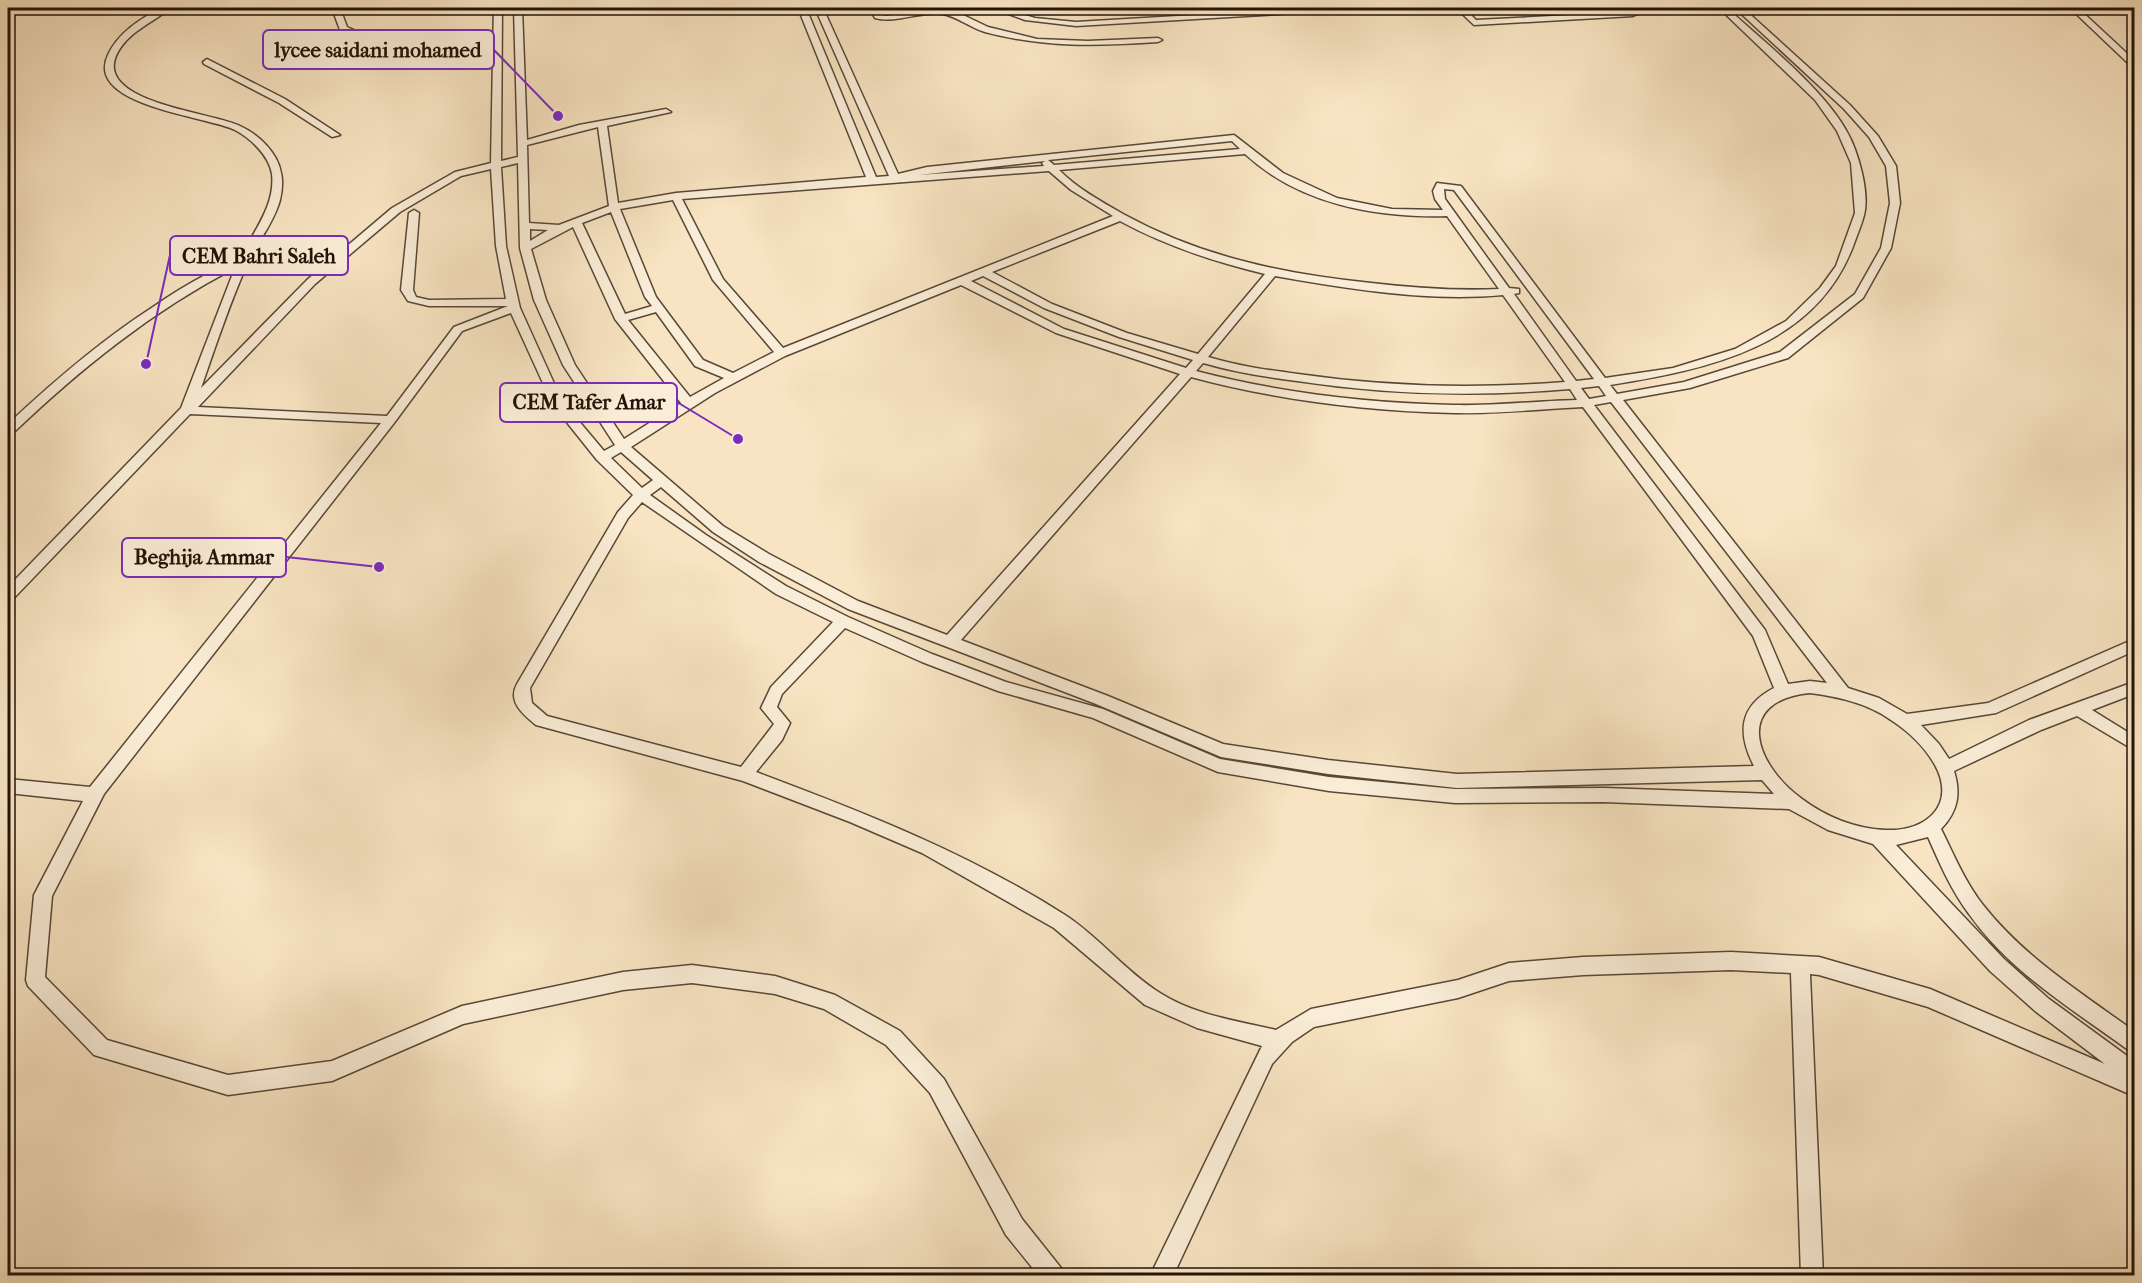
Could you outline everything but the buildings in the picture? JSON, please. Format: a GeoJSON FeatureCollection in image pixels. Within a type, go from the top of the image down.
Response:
{"type":"FeatureCollection","features":[{"type":"Feature","properties":{"kind":"street"},"geometry":{"type":"LineString","coordinates":[[166,8],[145,19],[119,41],[108,64],[110,77],[132,97],[223,122],[248,134],[262,146],[272,161],[277,176],[276,194],[270,218],[244,259],[187,410]]}},
{"type":"Feature","properties":{"kind":"street"},"geometry":{"type":"LineString","coordinates":[[336,8],[343,28],[374,45],[425,56],[465,57],[498,53]]}},
{"type":"Feature","properties":{"kind":"street"},"geometry":{"type":"LineString","coordinates":[[498,8],[496,163],[501,246],[513,305],[557,402],[602,457],[641,495],[701,538],[781,590],[843,621],[927,658],[1003,687],[1097,713],[1218,765],[1329,784],[1455,796],[1604,795],[1793,802]]}},
{"type":"Feature","properties":{"kind":"street"},"geometry":{"type":"LineString","coordinates":[[518,8],[525,248],[540,300],[569,364],[623,447],[718,529],[814,586],[853,605],[1102,700],[1221,750],[1328,767],[1457,781],[1765,772]]}},
{"type":"Feature","properties":{"kind":"street"},"geometry":{"type":"LineString","coordinates":[[802,8],[872,179]]}},
{"type":"Feature","properties":{"kind":"street"},"geometry":{"type":"LineString","coordinates":[[819,8],[895,178]]}},
{"type":"Feature","properties":{"kind":"street"},"geometry":{"type":"LineString","coordinates":[[873,8],[878,16],[885,18],[941,11],[958,16],[985,29],[1037,41],[1088,44],[1158,40]]}},
{"type":"Feature","properties":{"kind":"street"},"geometry":{"type":"LineString","coordinates":[[996,8],[1012,15],[1042,22],[1076,24],[1155,14],[1261,8]]}},
{"type":"Feature","properties":{"kind":"street"},"geometry":{"type":"LineString","coordinates":[[1017,8],[1065,18],[1346,8]]}},
{"type":"Feature","properties":{"kind":"street"},"geometry":{"type":"LineString","coordinates":[[1460,8],[1474,23],[1633,14],[1632,8]]}},
{"type":"Feature","properties":{"kind":"street"},"geometry":{"type":"LineString","coordinates":[[984,272],[1048,306],[1123,335],[1200,359],[1295,379],[1417,390],[1501,391],[1603,382],[1675,371],[1739,351],[1790,323],[1824,290],[1841,266],[1860,213],[1856,163],[1842,131],[1818,98],[1723,8]]}},
{"type":"Feature","properties":{"kind":"street"},"geometry":{"type":"LineString","coordinates":[[961,280],[1060,331],[1188,373],[1238,386],[1362,405],[1456,410],[1586,403],[1686,385],[1784,355],[1859,296],[1886,248],[1895,203],[1890,166],[1873,136],[1847,107],[1739,8]]}},
{"type":"Feature","properties":{"kind":"street"},"geometry":{"type":"LineString","coordinates":[[2074,8],[2134,64]]}},
{"type":"Feature","properties":{"kind":"street"},"geometry":{"type":"LineString","coordinates":[[2084,8],[2134,54]]}},
{"type":"Feature","properties":{"kind":"street"},"geometry":{"type":"LineString","coordinates":[[207,62],[282,101],[335,135]]}},
{"type":"Feature","properties":{"kind":"street"},"geometry":{"type":"LineString","coordinates":[[8,595],[310,282],[396,210],[458,174],[496,163],[602,123],[666,112]]}},
{"type":"Feature","properties":{"kind":"street"},"geometry":{"type":"LineString","coordinates":[[602,123],[614,207],[644,283],[658,308],[699,363],[734,377]]}},
{"type":"Feature","properties":{"kind":"street"},"geometry":{"type":"LineString","coordinates":[[525,248],[560,228],[614,207],[675,196],[895,178],[927,170],[1047,163],[1234,138],[1245,151],[1276,174],[1302,189],[1372,209],[1414,214],[1451,213]]}},
{"type":"Feature","properties":{"kind":"street"},"geometry":{"type":"LineString","coordinates":[[1047,163],[1088,198],[1120,217],[1190,250],[1248,268],[1298,279],[1412,291],[1507,292],[1532,289]]}},
{"type":"Feature","properties":{"kind":"street"},"geometry":{"type":"LineString","coordinates":[[1783,691],[1760,634],[1586,403],[1440,199],[1438,191],[1441,186],[1456,188],[1842,691]]}},
{"type":"Feature","properties":{"kind":"street"},"geometry":{"type":"LineString","coordinates":[[675,196],[718,280],[781,353]]}},
{"type":"Feature","properties":{"kind":"street"},"geometry":{"type":"LineString","coordinates":[[414,213],[407,290],[412,299],[429,303],[513,305]]}},
{"type":"Feature","properties":{"kind":"street"},"geometry":{"type":"LineString","coordinates":[[602,457],[623,447],[734,377],[781,353],[1120,217]]}},
{"type":"Feature","properties":{"kind":"street"},"geometry":{"type":"LineString","coordinates":[[576,222],[621,318],[689,404]]}},
{"type":"Feature","properties":{"kind":"street"},"geometry":{"type":"LineString","coordinates":[[524,226],[560,228]]}},
{"type":"Feature","properties":{"kind":"street"},"geometry":{"type":"LineString","coordinates":[[8,431],[73,373],[145,317],[216,272],[244,259]]}},
{"type":"Feature","properties":{"kind":"street"},"geometry":{"type":"LineString","coordinates":[[951,641],[1188,373],[1272,273]]}},
{"type":"Feature","properties":{"kind":"street"},"geometry":{"type":"LineString","coordinates":[[513,305],[458,329],[390,420],[95,795],[43,895],[35,980],[101,1048],[228,1085],[332,1071],[462,1015],[623,981],[692,974],[775,985],[828,1001],[893,1038],[937,1086],[1014,1227],[1053,1275]]}},
{"type":"Feature","properties":{"kind":"street"},"geometry":{"type":"LineString","coordinates":[[621,318],[658,308]]}},
{"type":"Feature","properties":{"kind":"street"},"geometry":{"type":"LineString","coordinates":[[187,410],[390,420]]}},
{"type":"Feature","properties":{"kind":"street"},"geometry":{"type":"LineString","coordinates":[[660,481],[641,495],[623,515],[522,688],[524,706],[542,721],[745,776],[918,844],[982,877],[1060,922],[1152,999],[1165,1007],[1204,1022],[1277,1040]]}},
{"type":"Feature","properties":{"kind":"street"},"geometry":{"type":"LineString","coordinates":[[745,776],[751,764],[780,732],[782,723],[770,708],[776,691],[843,621]]}},
{"type":"Feature","properties":{"kind":"street"},"geometry":{"type":"LineString","coordinates":[[1906,721],[1989,709],[2134,645]]}},
{"type":"Feature","properties":{"kind":"street"},"geometry":{"type":"LineString","coordinates":[[1810,687],[1842,691],[1875,703],[1906,721],[1930,743],[1945,768],[1951,791],[1947,812],[1932,828],[1909,837],[1879,838],[1850,832],[1793,802],[1765,772],[1752,746],[1752,722],[1762,703],[1783,691],[1810,687]]}},
{"type":"Feature","properties":{"kind":"street"},"geometry":{"type":"LineString","coordinates":[[1945,768],[2035,725],[2134,688]]}},
{"type":"Feature","properties":{"kind":"street"},"geometry":{"type":"LineString","coordinates":[[2078,709],[2134,744]]}},
{"type":"Feature","properties":{"kind":"street"},"geometry":{"type":"LineString","coordinates":[[8,786],[95,795]]}},
{"type":"Feature","properties":{"kind":"street"},"geometry":{"type":"LineString","coordinates":[[1932,828],[1961,887],[2009,945],[2044,977],[2134,1042]]}},
{"type":"Feature","properties":{"kind":"street"},"geometry":{"type":"LineString","coordinates":[[1879,838],[1997,964],[2042,1005],[2134,1073]]}},
{"type":"Feature","properties":{"kind":"street"},"geometry":{"type":"LineString","coordinates":[[1161,1275],[1265,1057],[1277,1040],[1311,1018],[1458,989],[1509,972],[1731,961],[1819,966],[1930,998],[2134,1086]]}},
{"type":"Feature","properties":{"kind":"street"},"geometry":{"type":"LineString","coordinates":[[1800,965],[1812,1275]]}},
{"type":"Feature","properties":{"kind":"place","name":"lycee saidani mohamed"},"geometry":{"type":"Point","coordinates":[558,116]}},
{"type":"Feature","properties":{"kind":"place","name":"CEM Bahri Saleh"},"geometry":{"type":"Point","coordinates":[146,364]}},
{"type":"Feature","properties":{"kind":"place","name":"CEM Tafer Amar"},"geometry":{"type":"Point","coordinates":[738,439]}},
{"type":"Feature","properties":{"kind":"place","name":"Beghija Ammar"},"geometry":{"type":"Point","coordinates":[379,567]}}]}
